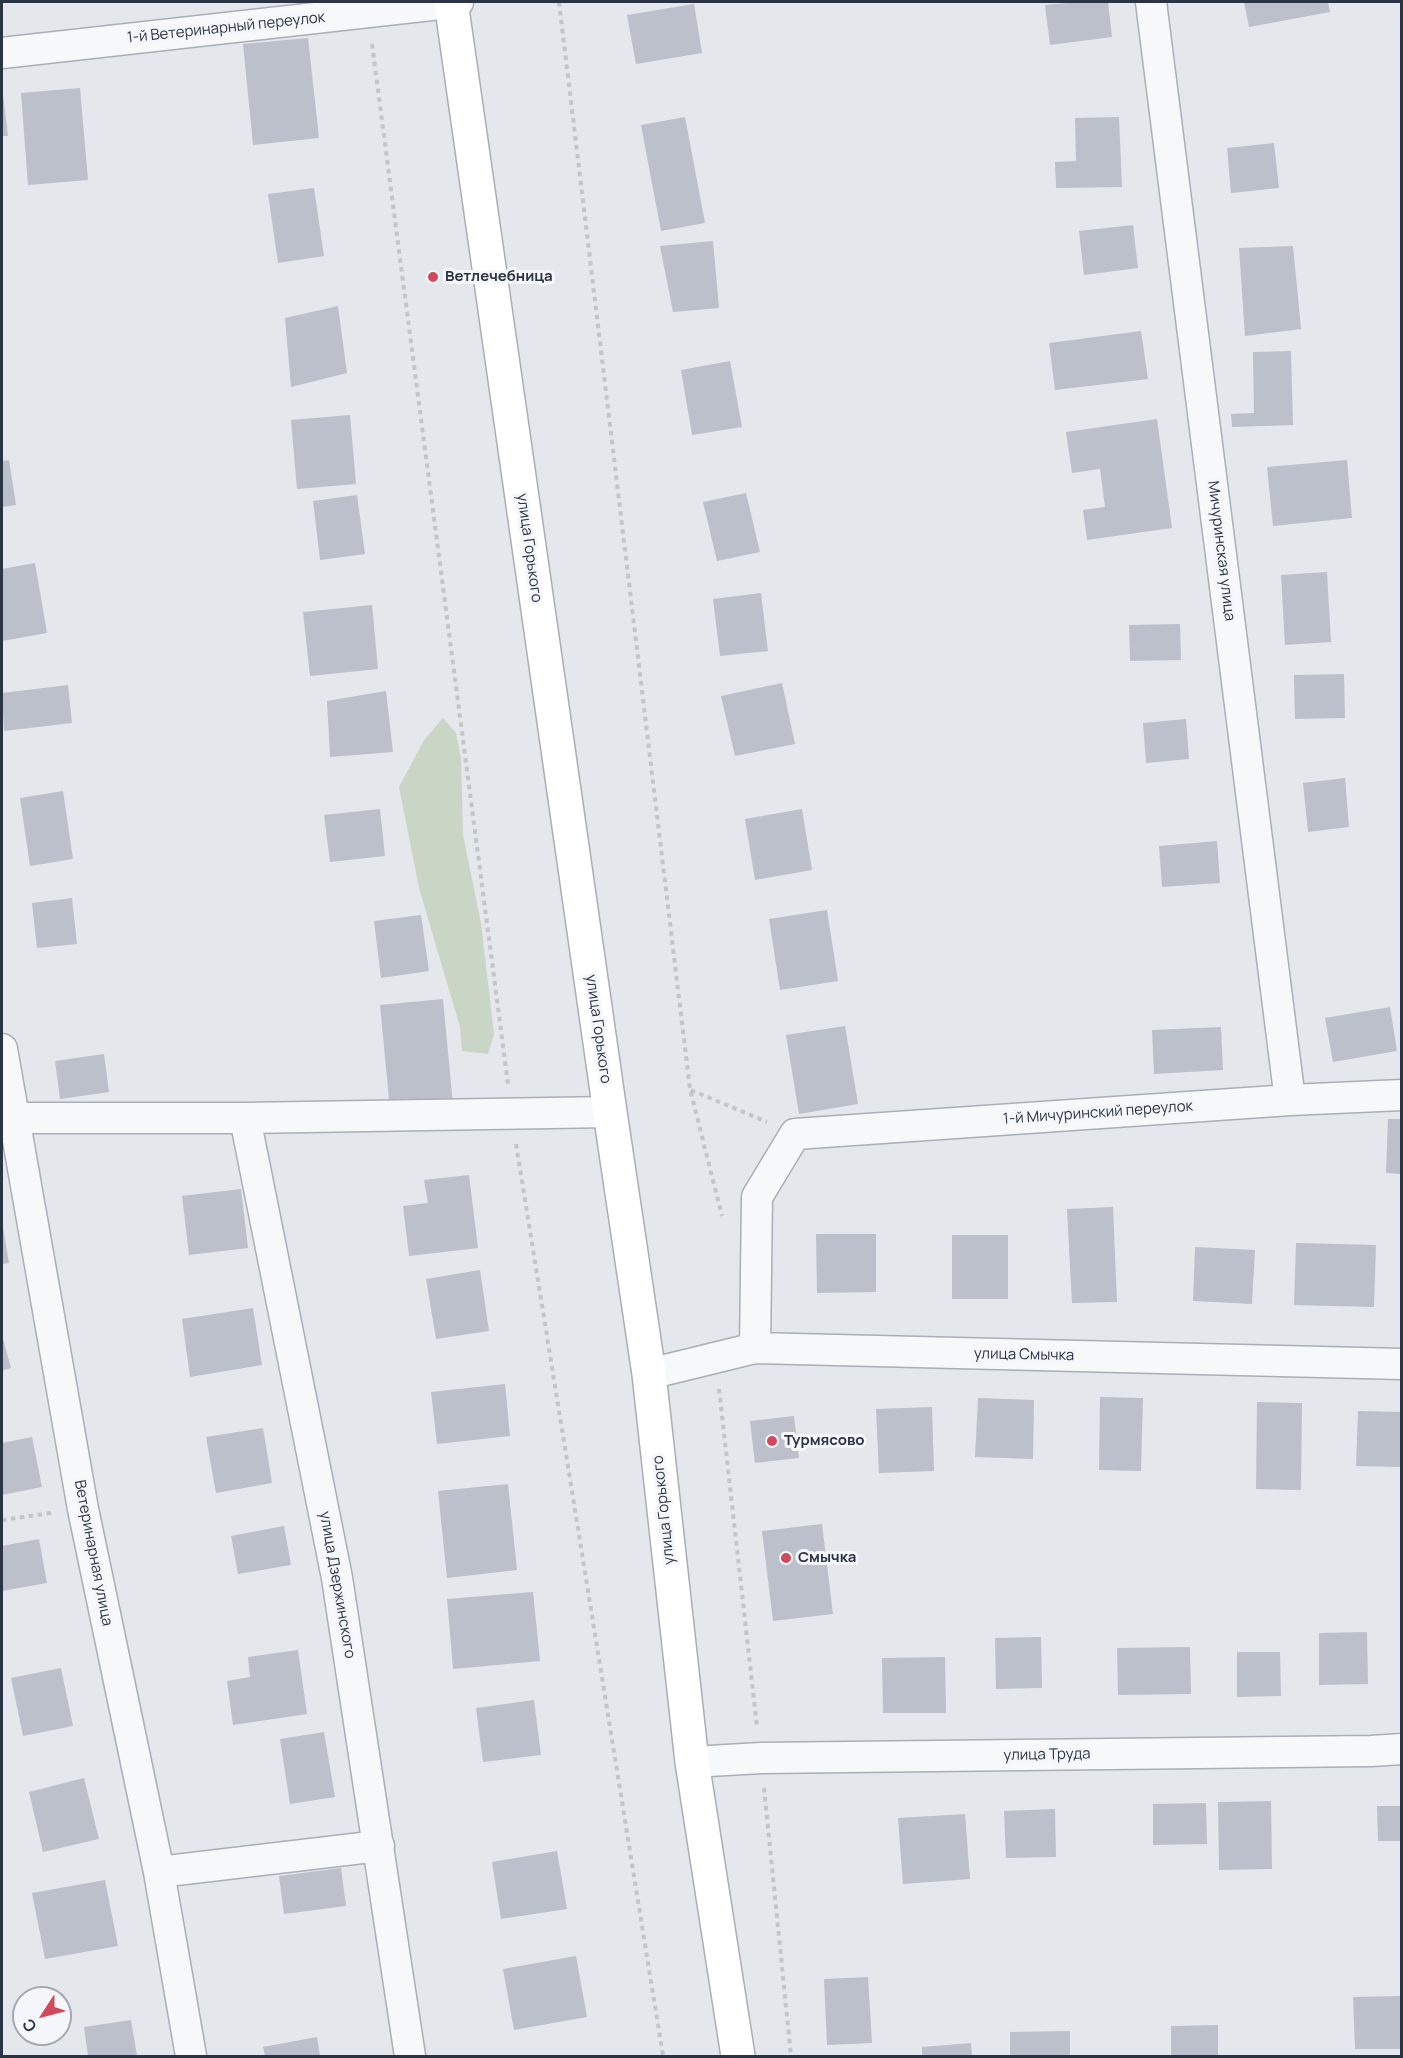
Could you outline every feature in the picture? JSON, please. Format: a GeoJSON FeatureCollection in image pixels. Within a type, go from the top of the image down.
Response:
{"type":"FeatureCollection","features":[{"type":"Feature","properties":{"kind":"main road","name":"улица Горького"},"geometry":{"type":"LineString","coordinates":[[451,2],[649,1374],[692,1762],[738,2056]]}},
{"type":"Feature","properties":{"kind":"street","name":"1-й Ветеринарный переулок"},"geometry":{"type":"LineString","coordinates":[[2,53],[458,2]]}},
{"type":"Feature","properties":{"kind":"street","name":"Мичуринская улица"},"geometry":{"type":"LineString","coordinates":[[1152,2],[1290,1100]]}},
{"type":"Feature","properties":{"kind":"street","name":"Ветеринарная улица"},"geometry":{"type":"LineString","coordinates":[[2,1049],[83,1509],[159,1872],[191,2056]]}},
{"type":"Feature","properties":{"kind":"street","name":"1-й Мичуринский переулок"},"geometry":{"type":"LineString","coordinates":[[795,1134],[1290,1100],[1401,1095]]}},
{"type":"Feature","properties":{"kind":"street"},"geometry":{"type":"LineString","coordinates":[[13,1118],[245,1118],[610,1112]]}},
{"type":"Feature","properties":{"kind":"street","name":"улица Дзержинского"},"geometry":{"type":"LineString","coordinates":[[245,1118],[337,1578],[410,2056]]}},
{"type":"Feature","properties":{"kind":"street"},"geometry":{"type":"LineString","coordinates":[[755,1348],[757,1197],[795,1134]]}},
{"type":"Feature","properties":{"kind":"street","name":"улица Смычка"},"geometry":{"type":"LineString","coordinates":[[649,1374],[755,1348],[1401,1364]]}},
{"type":"Feature","properties":{"kind":"street","name":"улица Труда"},"geometry":{"type":"LineString","coordinates":[[692,1762],[760,1758],[1401,1749]]}},
{"type":"Feature","properties":{"kind":"street"},"geometry":{"type":"LineString","coordinates":[[159,1872],[379,1846]]}},
{"type":"Feature","properties":{"kind":"path"},"geometry":{"type":"LineString","coordinates":[[559,2],[690,1089],[724,1224]]}},
{"type":"Feature","properties":{"kind":"path"},"geometry":{"type":"LineString","coordinates":[[368,12],[512,1114],[663,2056]]}},
{"type":"Feature","properties":{"kind":"path"},"geometry":{"type":"LineString","coordinates":[[690,1089],[795,1134]]}},
{"type":"Feature","properties":{"kind":"path"},"geometry":{"type":"LineString","coordinates":[[716,1358],[791,2056]]}},
{"type":"Feature","properties":{"kind":"path"},"geometry":{"type":"LineString","coordinates":[[2,1520],[83,1509]]}},
{"type":"Feature","properties":{"kind":"green space"},"geometry":{"type":"Polygon","coordinates":[[[443,718],[456,733],[461,758],[463,835],[481,923],[494,1034],[488,1054],[462,1051],[460,1027],[419,888],[399,787],[424,740],[443,718]]]}},
{"type":"Feature","properties":{"kind":"building"},"geometry":{"type":"Polygon","coordinates":[[[1108,2],[1112,37],[1050,45],[1045,5],[1108,2]]]}},
{"type":"Feature","properties":{"kind":"building"},"geometry":{"type":"Polygon","coordinates":[[[1244,2],[1328,2],[1330,12],[1249,27],[1244,2]]]}},
{"type":"Feature","properties":{"kind":"building"},"geometry":{"type":"Polygon","coordinates":[[[694,4],[702,53],[636,64],[627,15],[694,4]]]}},
{"type":"Feature","properties":{"kind":"building"},"geometry":{"type":"Polygon","coordinates":[[[308,38],[319,138],[253,145],[243,44],[308,38]]]}},
{"type":"Feature","properties":{"kind":"building"},"geometry":{"type":"Polygon","coordinates":[[[80,88],[88,180],[28,185],[21,93],[80,88]]]}},
{"type":"Feature","properties":{"kind":"building"},"geometry":{"type":"Polygon","coordinates":[[[3,95],[8,136],[2,136],[3,95]]]}},
{"type":"Feature","properties":{"kind":"building"},"geometry":{"type":"Polygon","coordinates":[[[685,117],[705,223],[661,231],[641,125],[685,117]]]}},
{"type":"Feature","properties":{"kind":"building"},"geometry":{"type":"Polygon","coordinates":[[[1119,117],[1122,187],[1056,188],[1055,162],[1076,161],[1075,118],[1119,117]]]}},
{"type":"Feature","properties":{"kind":"building"},"geometry":{"type":"Polygon","coordinates":[[[1274,143],[1279,188],[1231,193],[1227,148],[1274,143]]]}},
{"type":"Feature","properties":{"kind":"building"},"geometry":{"type":"Polygon","coordinates":[[[314,188],[324,256],[278,263],[268,194],[314,188]]]}},
{"type":"Feature","properties":{"kind":"building"},"geometry":{"type":"Polygon","coordinates":[[[1133,225],[1138,268],[1084,275],[1079,231],[1133,225]]]}},
{"type":"Feature","properties":{"kind":"building"},"geometry":{"type":"Polygon","coordinates":[[[713,241],[719,308],[673,312],[660,246],[713,241]]]}},
{"type":"Feature","properties":{"kind":"building"},"geometry":{"type":"Polygon","coordinates":[[[1293,246],[1301,329],[1245,336],[1239,248],[1293,246]]]}},
{"type":"Feature","properties":{"kind":"building"},"geometry":{"type":"Polygon","coordinates":[[[338,306],[347,373],[291,387],[285,318],[338,306]]]}},
{"type":"Feature","properties":{"kind":"building"},"geometry":{"type":"Polygon","coordinates":[[[1141,331],[1148,379],[1055,390],[1049,343],[1141,331]]]}},
{"type":"Feature","properties":{"kind":"building"},"geometry":{"type":"Polygon","coordinates":[[[1291,351],[1293,425],[1232,427],[1231,414],[1254,413],[1253,352],[1291,351]]]}},
{"type":"Feature","properties":{"kind":"building"},"geometry":{"type":"Polygon","coordinates":[[[730,361],[742,427],[692,435],[681,370],[730,361]]]}},
{"type":"Feature","properties":{"kind":"building"},"geometry":{"type":"Polygon","coordinates":[[[350,415],[356,484],[297,489],[291,420],[350,415]]]}},
{"type":"Feature","properties":{"kind":"building"},"geometry":{"type":"Polygon","coordinates":[[[1157,419],[1172,528],[1087,540],[1083,510],[1105,507],[1100,469],[1072,473],[1066,432],[1157,419]]]}},
{"type":"Feature","properties":{"kind":"building"},"geometry":{"type":"Polygon","coordinates":[[[9,460],[16,505],[2,507],[2,461],[9,460]]]}},
{"type":"Feature","properties":{"kind":"building"},"geometry":{"type":"Polygon","coordinates":[[[1347,460],[1352,518],[1273,526],[1267,467],[1347,460]]]}},
{"type":"Feature","properties":{"kind":"building"},"geometry":{"type":"Polygon","coordinates":[[[746,493],[760,552],[717,561],[703,502],[746,493]]]}},
{"type":"Feature","properties":{"kind":"building"},"geometry":{"type":"Polygon","coordinates":[[[357,495],[365,554],[320,560],[313,501],[357,495]]]}},
{"type":"Feature","properties":{"kind":"building"},"geometry":{"type":"Polygon","coordinates":[[[35,563],[47,633],[2,641],[2,569],[35,563]]]}},
{"type":"Feature","properties":{"kind":"building"},"geometry":{"type":"Polygon","coordinates":[[[1327,572],[1331,642],[1285,645],[1281,575],[1327,572]]]}},
{"type":"Feature","properties":{"kind":"building"},"geometry":{"type":"Polygon","coordinates":[[[761,593],[768,651],[720,656],[713,599],[761,593]]]}},
{"type":"Feature","properties":{"kind":"building"},"geometry":{"type":"Polygon","coordinates":[[[372,605],[378,669],[310,676],[303,612],[372,605]]]}},
{"type":"Feature","properties":{"kind":"building"},"geometry":{"type":"Polygon","coordinates":[[[1180,624],[1181,660],[1130,661],[1129,625],[1180,624]]]}},
{"type":"Feature","properties":{"kind":"building"},"geometry":{"type":"Polygon","coordinates":[[[1344,674],[1345,718],[1295,719],[1294,675],[1344,674]]]}},
{"type":"Feature","properties":{"kind":"building"},"geometry":{"type":"Polygon","coordinates":[[[782,683],[795,744],[735,756],[721,696],[782,683]]]}},
{"type":"Feature","properties":{"kind":"building"},"geometry":{"type":"Polygon","coordinates":[[[68,685],[72,723],[4,731],[2,693],[68,685]]]}},
{"type":"Feature","properties":{"kind":"building"},"geometry":{"type":"Polygon","coordinates":[[[386,691],[393,752],[330,757],[327,701],[386,691]]]}},
{"type":"Feature","properties":{"kind":"building"},"geometry":{"type":"Polygon","coordinates":[[[1186,719],[1189,759],[1146,763],[1143,723],[1186,719]]]}},
{"type":"Feature","properties":{"kind":"building"},"geometry":{"type":"Polygon","coordinates":[[[1345,778],[1349,827],[1308,832],[1303,783],[1345,778]]]}},
{"type":"Feature","properties":{"kind":"building"},"geometry":{"type":"Polygon","coordinates":[[[63,791],[73,859],[30,866],[20,798],[63,791]]]}},
{"type":"Feature","properties":{"kind":"building"},"geometry":{"type":"Polygon","coordinates":[[[380,809],[385,856],[330,862],[324,815],[380,809]]]}},
{"type":"Feature","properties":{"kind":"building"},"geometry":{"type":"Polygon","coordinates":[[[802,809],[812,870],[755,880],[745,819],[802,809]]]}},
{"type":"Feature","properties":{"kind":"building"},"geometry":{"type":"Polygon","coordinates":[[[1217,841],[1220,883],[1162,887],[1159,846],[1217,841]]]}},
{"type":"Feature","properties":{"kind":"building"},"geometry":{"type":"Polygon","coordinates":[[[72,898],[77,944],[37,948],[32,903],[72,898]]]}},
{"type":"Feature","properties":{"kind":"building"},"geometry":{"type":"Polygon","coordinates":[[[827,910],[838,981],[780,990],[769,919],[827,910]]]}},
{"type":"Feature","properties":{"kind":"building"},"geometry":{"type":"Polygon","coordinates":[[[421,915],[429,971],[381,978],[374,921],[421,915]]]}},
{"type":"Feature","properties":{"kind":"building"},"geometry":{"type":"Polygon","coordinates":[[[443,999],[453,1105],[390,1110],[380,1005],[443,999]]]}},
{"type":"Feature","properties":{"kind":"building"},"geometry":{"type":"Polygon","coordinates":[[[1390,1007],[1397,1051],[1333,1062],[1325,1018],[1390,1007]]]}},
{"type":"Feature","properties":{"kind":"building"},"geometry":{"type":"Polygon","coordinates":[[[845,1026],[858,1104],[799,1114],[786,1035],[845,1026]]]}},
{"type":"Feature","properties":{"kind":"building"},"geometry":{"type":"Polygon","coordinates":[[[1221,1027],[1223,1070],[1154,1074],[1152,1030],[1221,1027]]]}},
{"type":"Feature","properties":{"kind":"building"},"geometry":{"type":"Polygon","coordinates":[[[104,1054],[109,1092],[60,1099],[55,1061],[104,1054]]]}},
{"type":"Feature","properties":{"kind":"building"},"geometry":{"type":"Polygon","coordinates":[[[1388,1119],[1402,1119],[1402,1174],[1386,1173],[1388,1119]]]}},
{"type":"Feature","properties":{"kind":"building"},"geometry":{"type":"Polygon","coordinates":[[[469,1175],[478,1248],[409,1256],[403,1206],[428,1203],[424,1180],[469,1175]]]}},
{"type":"Feature","properties":{"kind":"building"},"geometry":{"type":"Polygon","coordinates":[[[241,1189],[248,1248],[189,1255],[182,1196],[241,1189]]]}},
{"type":"Feature","properties":{"kind":"building"},"geometry":{"type":"Polygon","coordinates":[[[1113,1207],[1117,1302],[1072,1303],[1067,1209],[1113,1207]]]}},
{"type":"Feature","properties":{"kind":"building"},"geometry":{"type":"Polygon","coordinates":[[[2,1222],[9,1263],[2,1264],[2,1222]]]}},
{"type":"Feature","properties":{"kind":"building"},"geometry":{"type":"Polygon","coordinates":[[[816,1234],[876,1234],[876,1292],[817,1293],[816,1234]]]}},
{"type":"Feature","properties":{"kind":"building"},"geometry":{"type":"Polygon","coordinates":[[[952,1235],[1008,1235],[1008,1299],[952,1299],[952,1235]]]}},
{"type":"Feature","properties":{"kind":"building"},"geometry":{"type":"Polygon","coordinates":[[[1296,1243],[1376,1245],[1374,1307],[1294,1305],[1296,1243]]]}},
{"type":"Feature","properties":{"kind":"building"},"geometry":{"type":"Polygon","coordinates":[[[1195,1247],[1255,1250],[1252,1304],[1193,1301],[1195,1247]]]}},
{"type":"Feature","properties":{"kind":"building"},"geometry":{"type":"Polygon","coordinates":[[[480,1270],[489,1331],[436,1339],[426,1279],[480,1270]]]}},
{"type":"Feature","properties":{"kind":"building"},"geometry":{"type":"Polygon","coordinates":[[[253,1308],[262,1365],[190,1377],[182,1319],[253,1308]]]}},
{"type":"Feature","properties":{"kind":"building"},"geometry":{"type":"Polygon","coordinates":[[[2,1335],[11,1368],[2,1371],[2,1335]]]}},
{"type":"Feature","properties":{"kind":"building"},"geometry":{"type":"Polygon","coordinates":[[[505,1384],[510,1436],[437,1444],[431,1392],[505,1384]]]}},
{"type":"Feature","properties":{"kind":"building"},"geometry":{"type":"Polygon","coordinates":[[[1100,1397],[1143,1398],[1141,1471],[1099,1470],[1100,1397]]]}},
{"type":"Feature","properties":{"kind":"building"},"geometry":{"type":"Polygon","coordinates":[[[978,1398],[1034,1400],[1033,1459],[975,1457],[978,1398]]]}},
{"type":"Feature","properties":{"kind":"building"},"geometry":{"type":"Polygon","coordinates":[[[1257,1402],[1302,1403],[1301,1490],[1256,1489],[1257,1402]]]}},
{"type":"Feature","properties":{"kind":"building"},"geometry":{"type":"Polygon","coordinates":[[[932,1407],[934,1471],[879,1473],[876,1409],[932,1407]]]}},
{"type":"Feature","properties":{"kind":"building"},"geometry":{"type":"Polygon","coordinates":[[[1358,1411],[1402,1412],[1402,1467],[1356,1466],[1358,1411]]]}},
{"type":"Feature","properties":{"kind":"building"},"geometry":{"type":"Polygon","coordinates":[[[794,1416],[799,1458],[755,1463],[750,1421],[794,1416]]]}},
{"type":"Feature","properties":{"kind":"building"},"geometry":{"type":"Polygon","coordinates":[[[263,1428],[272,1483],[216,1493],[206,1437],[263,1428]]]}},
{"type":"Feature","properties":{"kind":"building"},"geometry":{"type":"Polygon","coordinates":[[[32,1437],[42,1487],[2,1495],[2,1443],[32,1437]]]}},
{"type":"Feature","properties":{"kind":"building"},"geometry":{"type":"Polygon","coordinates":[[[508,1484],[517,1570],[447,1578],[438,1491],[508,1484]]]}},
{"type":"Feature","properties":{"kind":"building"},"geometry":{"type":"Polygon","coordinates":[[[822,1524],[833,1614],[773,1621],[762,1531],[822,1524]]]}},
{"type":"Feature","properties":{"kind":"building"},"geometry":{"type":"Polygon","coordinates":[[[284,1526],[291,1565],[238,1574],[231,1536],[284,1526]]]}},
{"type":"Feature","properties":{"kind":"building"},"geometry":{"type":"Polygon","coordinates":[[[39,1539],[47,1583],[2,1591],[2,1546],[39,1539]]]}},
{"type":"Feature","properties":{"kind":"building"},"geometry":{"type":"Polygon","coordinates":[[[533,1592],[540,1661],[453,1669],[447,1599],[533,1592]]]}},
{"type":"Feature","properties":{"kind":"building"},"geometry":{"type":"Polygon","coordinates":[[[1367,1632],[1368,1684],[1319,1685],[1319,1633],[1367,1632]]]}},
{"type":"Feature","properties":{"kind":"building"},"geometry":{"type":"Polygon","coordinates":[[[1041,1637],[1042,1688],[996,1689],[995,1638],[1041,1637]]]}},
{"type":"Feature","properties":{"kind":"building"},"geometry":{"type":"Polygon","coordinates":[[[1190,1647],[1191,1694],[1118,1695],[1117,1648],[1190,1647]]]}},
{"type":"Feature","properties":{"kind":"building"},"geometry":{"type":"Polygon","coordinates":[[[298,1650],[307,1714],[233,1725],[227,1681],[250,1677],[248,1657],[298,1650]]]}},
{"type":"Feature","properties":{"kind":"building"},"geometry":{"type":"Polygon","coordinates":[[[1237,1652],[1280,1652],[1281,1696],[1237,1697],[1237,1652]]]}},
{"type":"Feature","properties":{"kind":"building"},"geometry":{"type":"Polygon","coordinates":[[[945,1657],[946,1713],[883,1713],[882,1658],[945,1657]]]}},
{"type":"Feature","properties":{"kind":"building"},"geometry":{"type":"Polygon","coordinates":[[[61,1668],[73,1726],[23,1736],[11,1678],[61,1668]]]}},
{"type":"Feature","properties":{"kind":"building"},"geometry":{"type":"Polygon","coordinates":[[[534,1700],[541,1755],[483,1762],[476,1708],[534,1700]]]}},
{"type":"Feature","properties":{"kind":"building"},"geometry":{"type":"Polygon","coordinates":[[[324,1732],[335,1797],[290,1804],[280,1739],[324,1732]]]}},
{"type":"Feature","properties":{"kind":"building"},"geometry":{"type":"Polygon","coordinates":[[[84,1778],[99,1839],[43,1852],[29,1792],[84,1778]]]}},
{"type":"Feature","properties":{"kind":"building"},"geometry":{"type":"Polygon","coordinates":[[[1271,1801],[1272,1869],[1219,1870],[1218,1802],[1271,1801]]]}},
{"type":"Feature","properties":{"kind":"building"},"geometry":{"type":"Polygon","coordinates":[[[1206,1803],[1207,1844],[1153,1845],[1153,1804],[1206,1803]]]}},
{"type":"Feature","properties":{"kind":"building"},"geometry":{"type":"Polygon","coordinates":[[[1377,1806],[1402,1806],[1402,1841],[1378,1841],[1377,1806]]]}},
{"type":"Feature","properties":{"kind":"building"},"geometry":{"type":"Polygon","coordinates":[[[1055,1809],[1056,1857],[1006,1858],[1004,1811],[1055,1809]]]}},
{"type":"Feature","properties":{"kind":"building"},"geometry":{"type":"Polygon","coordinates":[[[965,1814],[970,1879],[903,1884],[898,1818],[965,1814]]]}},
{"type":"Feature","properties":{"kind":"building"},"geometry":{"type":"Polygon","coordinates":[[[557,1851],[567,1909],[501,1919],[492,1862],[557,1851]]]}},
{"type":"Feature","properties":{"kind":"building"},"geometry":{"type":"Polygon","coordinates":[[[341,1868],[346,1906],[284,1914],[279,1876],[341,1868]]]}},
{"type":"Feature","properties":{"kind":"building"},"geometry":{"type":"Polygon","coordinates":[[[105,1880],[118,1946],[45,1959],[32,1893],[105,1880]]]}},
{"type":"Feature","properties":{"kind":"building"},"geometry":{"type":"Polygon","coordinates":[[[576,1956],[587,2017],[514,2030],[503,1969],[576,1956]]]}},
{"type":"Feature","properties":{"kind":"building"},"geometry":{"type":"Polygon","coordinates":[[[868,1977],[872,2043],[827,2045],[824,1979],[868,1977]]]}},
{"type":"Feature","properties":{"kind":"building"},"geometry":{"type":"Polygon","coordinates":[[[1402,1996],[1402,2049],[1355,2049],[1353,1997],[1402,1996]]]}},
{"type":"Feature","properties":{"kind":"building"},"geometry":{"type":"Polygon","coordinates":[[[131,2020],[137,2056],[88,2056],[84,2027],[131,2020]]]}},
{"type":"Feature","properties":{"kind":"building"},"geometry":{"type":"Polygon","coordinates":[[[1218,2025],[1218,2056],[1171,2056],[1171,2026],[1218,2025]]]}},
{"type":"Feature","properties":{"kind":"building"},"geometry":{"type":"Polygon","coordinates":[[[1070,2031],[1070,2056],[1010,2056],[1010,2032],[1070,2031]]]}},
{"type":"Feature","properties":{"kind":"building"},"geometry":{"type":"Polygon","coordinates":[[[317,2037],[320,2056],[265,2056],[263,2047],[317,2037]]]}},
{"type":"Feature","properties":{"kind":"building"},"geometry":{"type":"Polygon","coordinates":[[[971,2043],[972,2056],[922,2056],[922,2047],[971,2043]]]}},
{"type":"Feature","properties":{"kind":"place","name":"Ветлечебница"},"geometry":{"type":"Point","coordinates":[433,277]}},
{"type":"Feature","properties":{"kind":"place","name":"Турмясово"},"geometry":{"type":"Point","coordinates":[772,1441]}},
{"type":"Feature","properties":{"kind":"place","name":"Смычка"},"geometry":{"type":"Point","coordinates":[786,1558]}}]}
